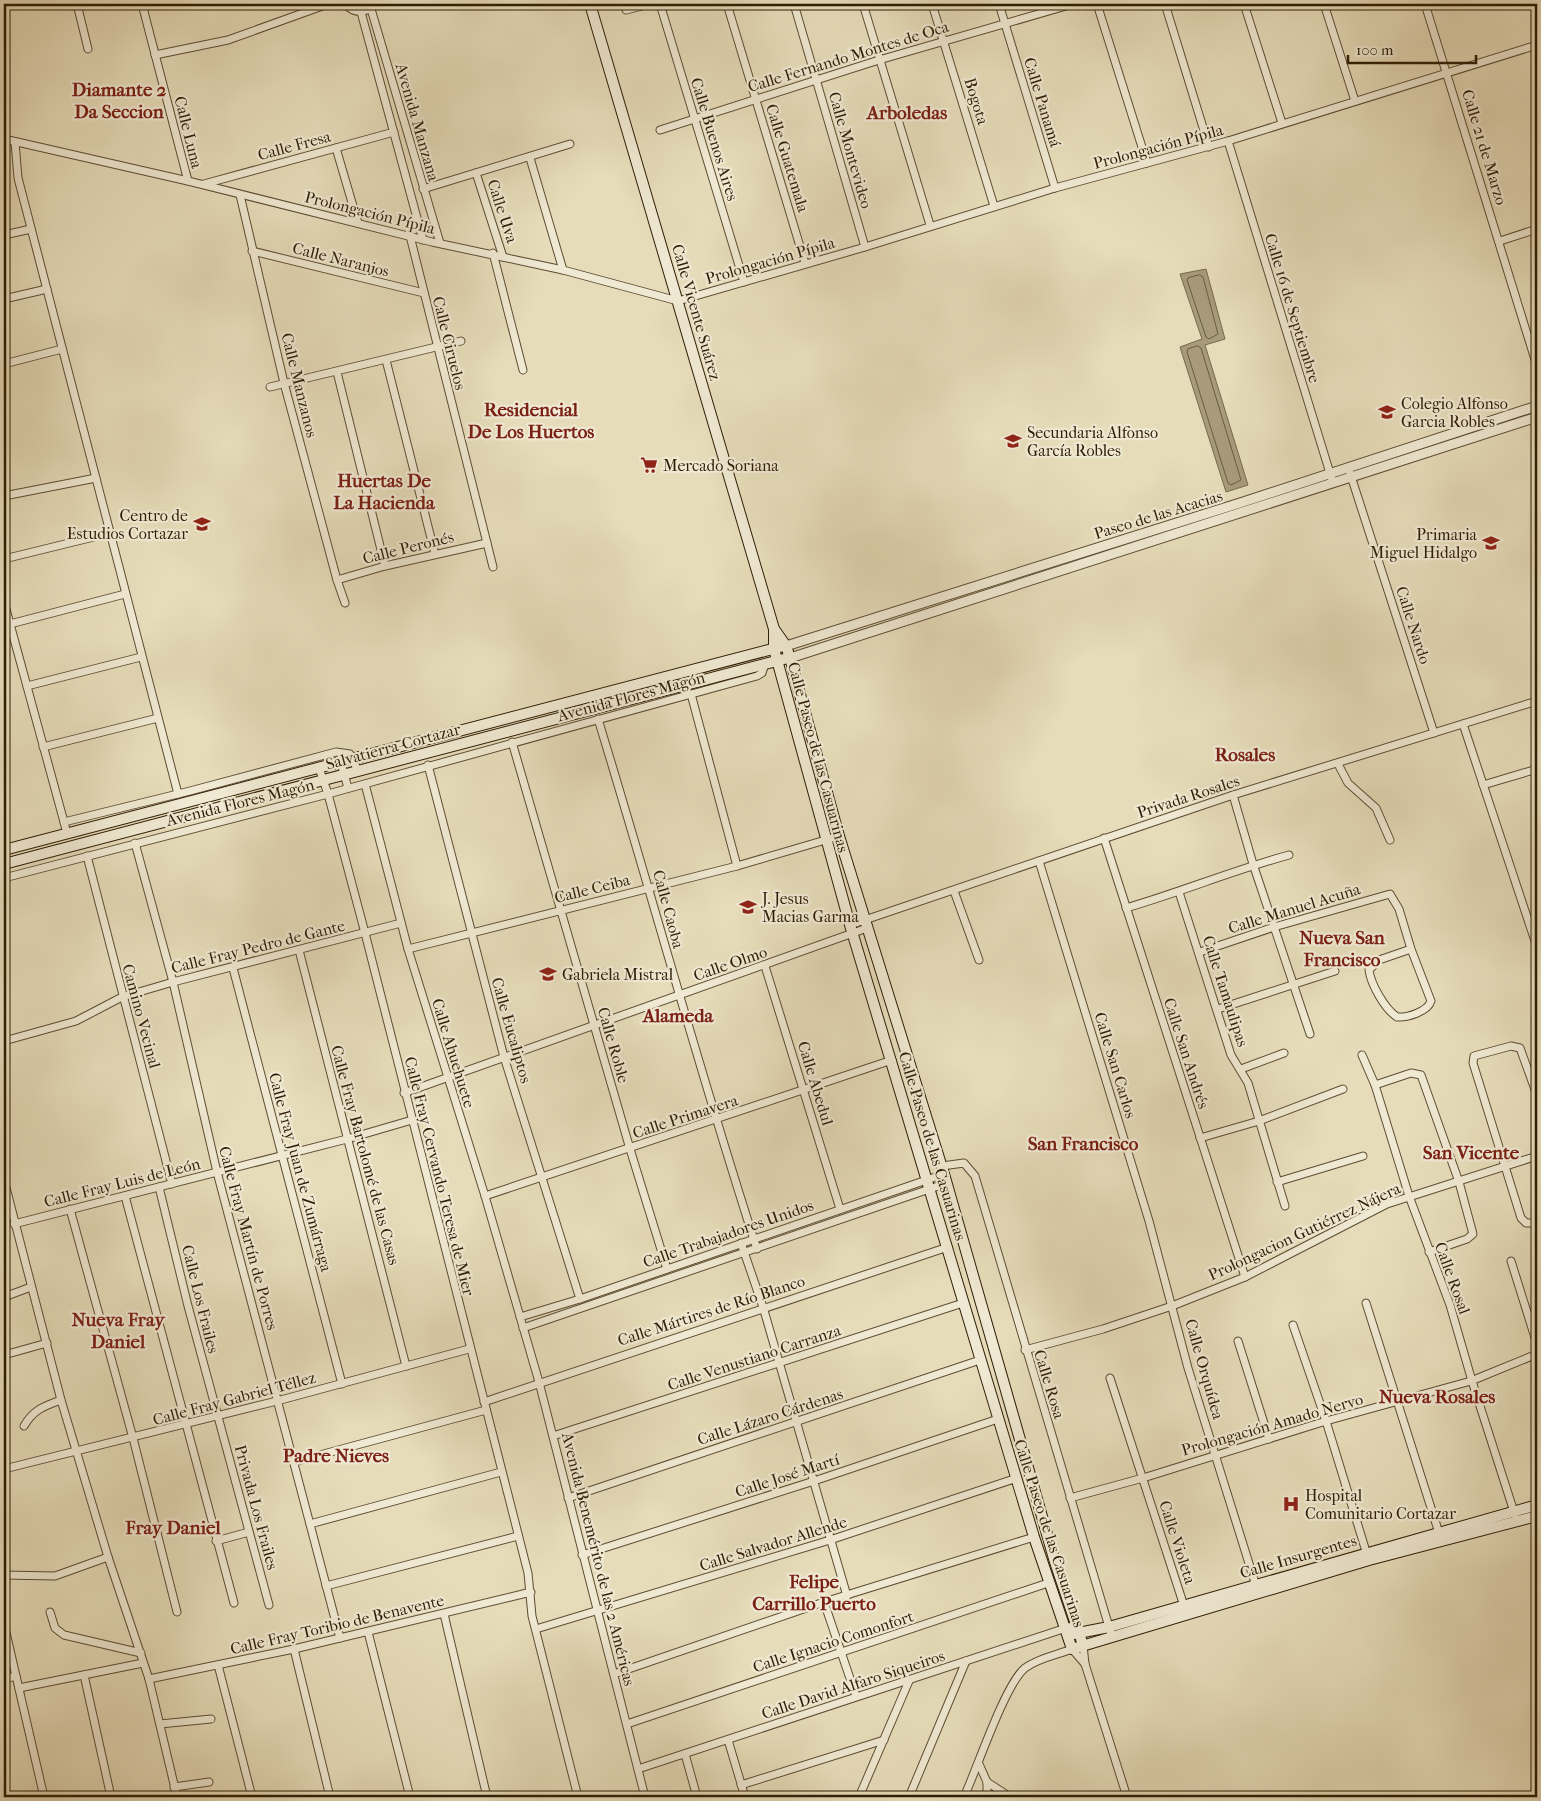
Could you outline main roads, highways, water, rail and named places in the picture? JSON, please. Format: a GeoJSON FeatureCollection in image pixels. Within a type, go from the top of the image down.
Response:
{"type":"FeatureCollection","features":[{"type":"Feature","properties":{"kind":"main road","name":"Calle Vicente Suárez"},"geometry":{"type":"LineString","coordinates":[[590,4],[774,629],[774,649]]}},
{"type":"Feature","properties":{"kind":"main road","name":"Calle Vicente Suárez"},"geometry":{"type":"LineString","coordinates":[[774,629],[786,646]]}},
{"type":"Feature","properties":{"kind":"main road","name":"Salvatierra-Cortazar"},"geometry":{"type":"LineString","coordinates":[[4,850],[67,834],[192,796],[341,763],[786,646]]}},
{"type":"Feature","properties":{"kind":"main road","name":"Calle Paseo de las Casuarinas"},"geometry":{"type":"LineString","coordinates":[[786,646],[839,836],[866,924],[948,1170],[1083,1645]]}},
{"type":"Feature","properties":{"kind":"main road","name":"Calle Paseo de las Casuarinas"},"geometry":{"type":"LineString","coordinates":[[774,649],[826,840],[948,1247],[963,1303],[1048,1583],[1072,1649]]}},
{"type":"Feature","properties":{"kind":"main road","name":"Salvatierra-Cortazar"},"geometry":{"type":"LineString","coordinates":[[4,864],[790,658]]}},
{"type":"Feature","properties":{"kind":"main road","name":"Calle Insurgentes"},"geometry":{"type":"LineString","coordinates":[[1072,1649],[1111,1632],[1367,1556],[1516,1516],[1537,1506]]}},
{"type":"Feature","properties":{"kind":"main road","name":"Calle Insurgentes"},"geometry":{"type":"LineString","coordinates":[[1367,1556],[1439,1533],[1516,1516],[1537,1516]]}},
{"type":"Feature","properties":{"kind":"main road","name":"Calle Insurgentes"},"geometry":{"type":"LineString","coordinates":[[1065,1632],[1077,1629],[1111,1632]]}},
{"type":"Feature","properties":{"kind":"water"},"geometry":{"type":"Polygon","coordinates":[[[1206,269],[1225,339],[1205,345],[1248,485],[1226,492],[1180,347],[1202,339],[1180,274],[1206,269]]]}},
{"type":"Feature","properties":{"kind":"place","name":"Colegio Alfonso Garcia Robles"},"geometry":{"type":"Point","coordinates":[1387,412]}},
{"type":"Feature","properties":{"kind":"place","name":"Secundaria Alfonso García Robles"},"geometry":{"type":"Point","coordinates":[1013,441]}},
{"type":"Feature","properties":{"kind":"place","name":"Mercado Soriana"},"geometry":{"type":"Point","coordinates":[649,465]}},
{"type":"Feature","properties":{"kind":"place","name":"Centro de Estudios Cortazar"},"geometry":{"type":"Point","coordinates":[202,524]}},
{"type":"Feature","properties":{"kind":"place","name":"Primaria Miguel Hidalgo"},"geometry":{"type":"Point","coordinates":[1491,543]}},
{"type":"Feature","properties":{"kind":"place","name":"J. Jesus Macias Garma"},"geometry":{"type":"Point","coordinates":[748,907]}},
{"type":"Feature","properties":{"kind":"place","name":"Gabriela Mistral"},"geometry":{"type":"Point","coordinates":[548,974]}},
{"type":"Feature","properties":{"kind":"place","name":"Hospital Comunitario Cortazar"},"geometry":{"type":"Point","coordinates":[1291,1504]}},
{"type":"Feature","properties":{"kind":"district","name":"Diamante 2 Da Seccion"},"geometry":{"type":"Point","coordinates":[119,100]}},
{"type":"Feature","properties":{"kind":"district","name":"Arboledas"},"geometry":{"type":"Point","coordinates":[907,112]}},
{"type":"Feature","properties":{"kind":"district","name":"Residencial De Los Huertos"},"geometry":{"type":"Point","coordinates":[531,420]}},
{"type":"Feature","properties":{"kind":"district","name":"Huertas De La Hacienda"},"geometry":{"type":"Point","coordinates":[384,491]}},
{"type":"Feature","properties":{"kind":"district","name":"Rosales"},"geometry":{"type":"Point","coordinates":[1245,754]}},
{"type":"Feature","properties":{"kind":"district","name":"Nueva San Francisco"},"geometry":{"type":"Point","coordinates":[1342,948]}},
{"type":"Feature","properties":{"kind":"district","name":"Alameda"},"geometry":{"type":"Point","coordinates":[678,1015]}},
{"type":"Feature","properties":{"kind":"district","name":"San Francisco"},"geometry":{"type":"Point","coordinates":[1083,1143]}},
{"type":"Feature","properties":{"kind":"district","name":"San Vicente"},"geometry":{"type":"Point","coordinates":[1471,1152]}},
{"type":"Feature","properties":{"kind":"district","name":"Nueva Fray Daniel"},"geometry":{"type":"Point","coordinates":[118,1330]}},
{"type":"Feature","properties":{"kind":"district","name":"Nueva Rosales"},"geometry":{"type":"Point","coordinates":[1437,1396]}},
{"type":"Feature","properties":{"kind":"district","name":"Padre Nieves"},"geometry":{"type":"Point","coordinates":[336,1455]}},
{"type":"Feature","properties":{"kind":"district","name":"Fray Daniel"},"geometry":{"type":"Point","coordinates":[173,1527]}},
{"type":"Feature","properties":{"kind":"district","name":"Felipe Carrillo Puerto"},"geometry":{"type":"Point","coordinates":[814,1592]}}]}
